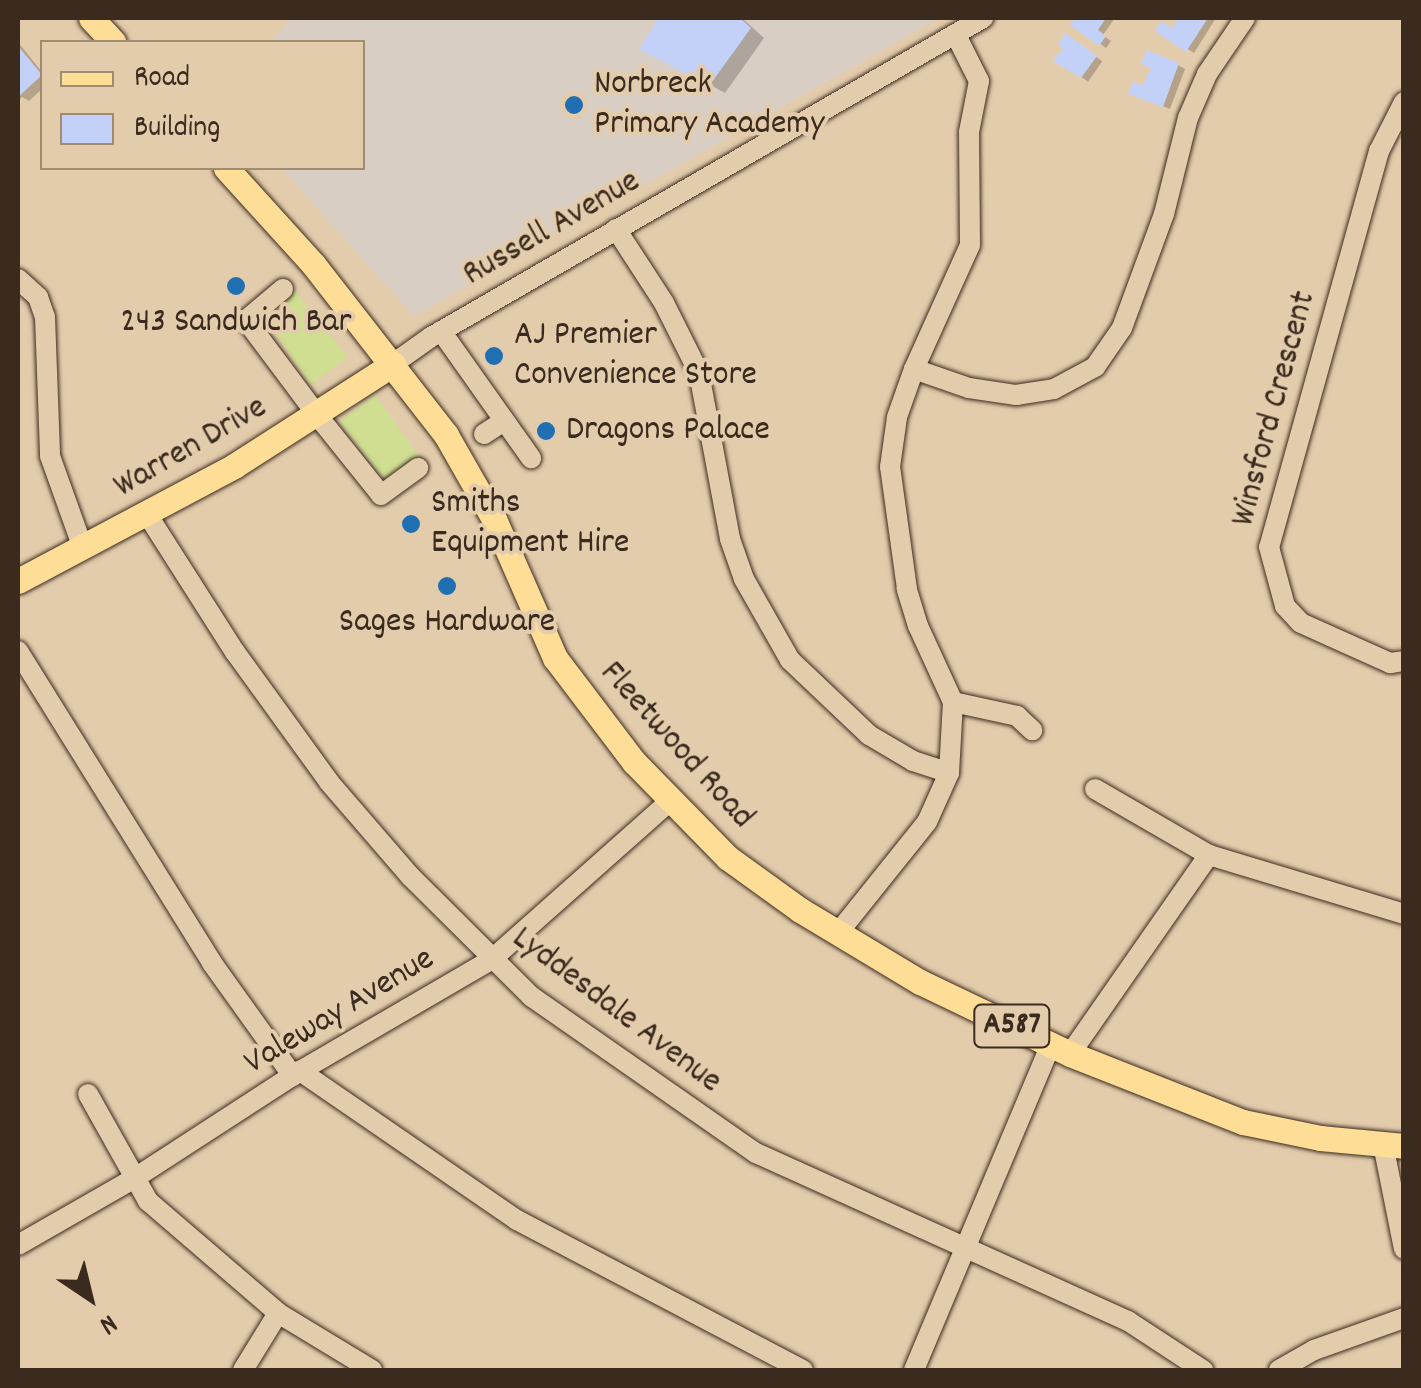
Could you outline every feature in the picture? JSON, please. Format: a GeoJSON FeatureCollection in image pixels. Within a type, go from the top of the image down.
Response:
{"type":"FeatureCollection","features":[{"type":"Feature","properties":{"kind":"main road"},"geometry":{"type":"LineString","coordinates":[[92,18],[111,40]]}},
{"type":"Feature","properties":{"kind":"main road","name":"Fleetwood Road"},"geometry":{"type":"LineString","coordinates":[[228,170],[313,264],[446,435],[475,482],[555,658],[634,762],[728,858],[838,933],[920,982],[1060,1049],[1243,1122],[1320,1138],[1393,1145]]}},
{"type":"Feature","properties":{"kind":"main road","name":"Warren Drive"},"geometry":{"type":"LineString","coordinates":[[18,581],[147,514],[392,364]]}},
{"type":"Feature","properties":{"kind":"street","name":"Russell Avenue"},"geometry":{"type":"LineString","coordinates":[[392,364],[616,228],[982,18]]}},
{"type":"Feature","properties":{"kind":"street"},"geometry":{"type":"LineString","coordinates":[[914,368],[969,388],[1016,395],[1054,389],[1095,367],[1122,328],[1164,214],[1188,118],[1207,74],[1245,18]]}},
{"type":"Feature","properties":{"kind":"street"},"geometry":{"type":"LineString","coordinates":[[838,933],[927,822],[949,773],[953,702],[918,626],[907,589],[890,467],[897,418],[914,368],[970,245],[969,132],[979,81],[956,36]]}},
{"type":"Feature","properties":{"kind":"street","name":"Winsford Crescent"},"geometry":{"type":"LineString","coordinates":[[1404,102],[1379,151],[1269,548],[1285,606],[1301,624],[1390,663],[1404,661]]}},
{"type":"Feature","properties":{"kind":"street"},"geometry":{"type":"LineString","coordinates":[[616,228],[664,303],[700,372],[730,540],[744,579],[790,660],[869,735],[912,761],[949,773]]}},
{"type":"Feature","properties":{"kind":"street"},"geometry":{"type":"LineString","coordinates":[[18,279],[38,297],[46,317],[50,456],[83,548]]}},
{"type":"Feature","properties":{"kind":"street"},"geometry":{"type":"LineString","coordinates":[[283,290],[246,320],[316,414],[380,495],[418,468]]}},
{"type":"Feature","properties":{"kind":"street"},"geometry":{"type":"LineString","coordinates":[[442,331],[531,458]]}},
{"type":"Feature","properties":{"kind":"street"},"geometry":{"type":"LineString","coordinates":[[484,434],[504,420]]}},
{"type":"Feature","properties":{"kind":"street","name":"Lyddesdale Avenue"},"geometry":{"type":"LineString","coordinates":[[147,514],[236,652],[329,782],[410,876],[532,997],[756,1154],[1141,1328],[1203,1370]]}},
{"type":"Feature","properties":{"kind":"street"},"geometry":{"type":"LineString","coordinates":[[18,650],[212,963],[296,1073],[517,1220],[803,1370]]}},
{"type":"Feature","properties":{"kind":"street"},"geometry":{"type":"LineString","coordinates":[[953,702],[1017,716],[1032,730]]}},
{"type":"Feature","properties":{"kind":"street"},"geometry":{"type":"LineString","coordinates":[[1095,789],[1208,855],[1404,914]]}},
{"type":"Feature","properties":{"kind":"street","name":"Valeway Avenue"},"geometry":{"type":"LineString","coordinates":[[18,1245],[135,1178],[296,1073],[491,960],[671,800]]}},
{"type":"Feature","properties":{"kind":"street"},"geometry":{"type":"LineString","coordinates":[[914,1370],[965,1248],[1060,1049],[1208,855]]}},
{"type":"Feature","properties":{"kind":"street"},"geometry":{"type":"LineString","coordinates":[[88,1094],[148,1201],[278,1313],[372,1370]]}},
{"type":"Feature","properties":{"kind":"street"},"geometry":{"type":"LineString","coordinates":[[1393,1145],[1404,1249]]}},
{"type":"Feature","properties":{"kind":"street"},"geometry":{"type":"LineString","coordinates":[[243,1370],[278,1313]]}},
{"type":"Feature","properties":{"kind":"street"},"geometry":{"type":"LineString","coordinates":[[1278,1370],[1314,1350],[1404,1318]]}},
{"type":"Feature","properties":{"kind":"shaded area","name":"Norbreck Primary Academy"},"geometry":{"type":"Polygon","coordinates":[[[292,18],[939,18],[414,316],[283,170],[365,170],[365,40],[272,40],[292,18]]]}},
{"type":"Feature","properties":{"kind":"green space"},"geometry":{"type":"Polygon","coordinates":[[[296,292],[347,357],[311,385],[267,321],[296,292]]]}},
{"type":"Feature","properties":{"kind":"green space"},"geometry":{"type":"Polygon","coordinates":[[[375,395],[419,457],[389,477],[379,473],[340,421],[375,395]]]}},
{"type":"Feature","properties":{"kind":"building"},"geometry":{"type":"Polygon","coordinates":[[[659,18],[740,18],[751,28],[709,86],[639,49],[659,18]]]}},
{"type":"Feature","properties":{"kind":"building"},"geometry":{"type":"Polygon","coordinates":[[[1075,18],[1106,18],[1098,30],[1106,36],[1099,46],[1070,25],[1075,18]]]}},
{"type":"Feature","properties":{"kind":"building"},"geometry":{"type":"Polygon","coordinates":[[[1178,18],[1208,18],[1186,52],[1155,31],[1161,21],[1172,28],[1178,18]]]}},
{"type":"Feature","properties":{"kind":"building"},"geometry":{"type":"Polygon","coordinates":[[[1065,33],[1097,56],[1081,78],[1053,61],[1063,48],[1058,45],[1065,33]]]}},
{"type":"Feature","properties":{"kind":"building"},"geometry":{"type":"Polygon","coordinates":[[[18,46],[40,77],[18,97],[18,46]]]}},
{"type":"Feature","properties":{"kind":"building"},"geometry":{"type":"Polygon","coordinates":[[[1147,50],[1179,63],[1163,107],[1128,94],[1133,82],[1143,85],[1151,68],[1141,64],[1147,50]]]}},
{"type":"Feature","properties":{"kind":"place","name":"Norbreck Primary Academy"},"geometry":{"type":"Point","coordinates":[574,105]}},
{"type":"Feature","properties":{"kind":"place","name":"243 Sandwich Bar"},"geometry":{"type":"Point","coordinates":[236,286]}},
{"type":"Feature","properties":{"kind":"place","name":"AJ Premier Convenience Store"},"geometry":{"type":"Point","coordinates":[494,356]}},
{"type":"Feature","properties":{"kind":"place","name":"Dragons Palace"},"geometry":{"type":"Point","coordinates":[546,431]}},
{"type":"Feature","properties":{"kind":"place","name":"Smiths Equipment Hire"},"geometry":{"type":"Point","coordinates":[411,524]}},
{"type":"Feature","properties":{"kind":"place","name":"Sages Hardware"},"geometry":{"type":"Point","coordinates":[447,586]}}]}
